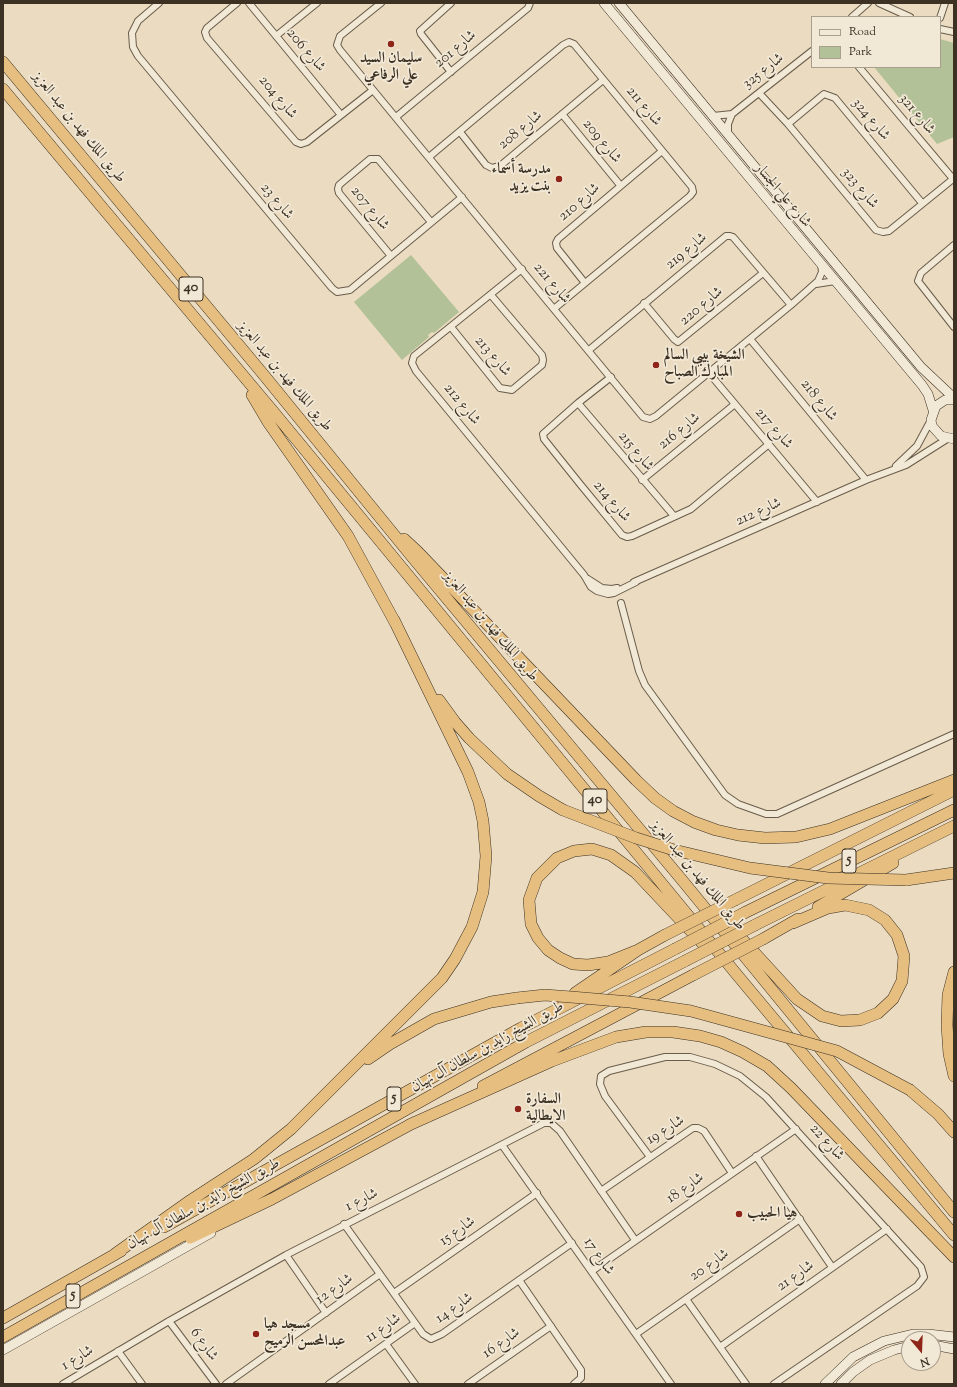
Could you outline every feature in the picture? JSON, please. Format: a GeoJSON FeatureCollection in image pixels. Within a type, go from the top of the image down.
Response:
{"type":"FeatureCollection","features":[{"type":"Feature","properties":{"kind":"highway","name":"طريق الملك فهد بن عبد العزيز"},"geometry":{"type":"LineString","coordinates":[[3,62],[682,880],[954,1212]]}},
{"type":"Feature","properties":{"kind":"highway","name":"طريق الملك فهد بن عبد العزيز"},"geometry":{"type":"LineString","coordinates":[[3,89],[954,1235]]}},
{"type":"Feature","properties":{"kind":"highway"},"geometry":{"type":"LineString","coordinates":[[235,367],[268,422],[348,536],[433,691],[455,722],[469,738],[519,783],[563,810],[599,825],[666,848],[750,868],[828,878],[906,880],[954,873]]}},
{"type":"Feature","properties":{"kind":"highway"},"geometry":{"type":"LineString","coordinates":[[379,516],[418,552],[636,780],[661,803],[694,822],[716,830],[738,835],[765,838],[796,836],[830,829],[954,780]]}},
{"type":"Feature","properties":{"kind":"highway"},"geometry":{"type":"LineString","coordinates":[[115,1254],[272,1145],[332,1089],[442,978],[465,943],[478,912],[483,892],[486,856],[483,821],[474,786],[394,620]]}},
{"type":"Feature","properties":{"kind":"highway"},"geometry":{"type":"LineString","coordinates":[[738,976],[694,935],[635,872],[620,860],[597,850],[582,849],[561,856],[543,870],[533,885],[529,908],[534,931],[548,950],[560,958],[574,964],[588,966],[608,962],[638,950],[665,936],[735,900],[954,790]]}},
{"type":"Feature","properties":{"kind":"highway","name":"طريق الشيخ زايد بن سلطان آل نهيان"},"geometry":{"type":"LineString","coordinates":[[3,1318],[520,1028],[744,913],[954,810]]}},
{"type":"Feature","properties":{"kind":"highway"},"geometry":{"type":"LineString","coordinates":[[793,923],[927,844],[954,826]]}},
{"type":"Feature","properties":{"kind":"highway","name":"طريق الشيخ زايد بن سلطان آل نهيان"},"geometry":{"type":"LineString","coordinates":[[3,1337],[144,1256],[526,1042],[755,925],[954,826]]}},
{"type":"Feature","properties":{"kind":"highway"},"geometry":{"type":"LineString","coordinates":[[144,1256],[164,1250],[272,1199],[409,1125],[695,974],[763,938],[828,908],[845,906],[869,910],[885,920],[897,935],[904,956],[904,974],[900,987],[893,999],[878,1013],[860,1020],[834,1020],[816,1013],[797,998],[737,932],[682,880]]}},
{"type":"Feature","properties":{"kind":"highway"},"geometry":{"type":"LineString","coordinates":[[520,1028],[560,1004],[638,950]]}},
{"type":"Feature","properties":{"kind":"highway"},"geometry":{"type":"LineString","coordinates":[[954,972],[948,995],[947,1025],[949,1054],[954,1076]]}},
{"type":"Feature","properties":{"kind":"highway"},"geometry":{"type":"LineString","coordinates":[[332,1089],[374,1055],[434,1019],[491,1002],[545,995],[630,1002],[691,1011],[838,1051],[910,1090],[938,1114],[954,1132]]}},
{"type":"Feature","properties":{"kind":"highway"},"geometry":{"type":"LineString","coordinates":[[409,1125],[552,1061],[616,1037],[660,1032],[674,1032],[700,1036],[721,1042],[767,1066],[792,1088],[954,1257]]}},
{"type":"Feature","properties":{"kind":"street","name":"شارع 23"},"geometry":{"type":"LineString","coordinates":[[159,3],[138,21],[132,33],[133,47],[138,56],[332,288],[337,292],[350,290],[462,197]]}},
{"type":"Feature","properties":{"kind":"street","name":"شارع 204"},"geometry":{"type":"LineString","coordinates":[[237,3],[207,28],[205,32],[207,38],[296,142],[301,144],[307,142],[373,90]]}},
{"type":"Feature","properties":{"kind":"street","name":"شارع 206"},"geometry":{"type":"LineString","coordinates":[[249,3],[341,115]]}},
{"type":"Feature","properties":{"kind":"street"},"geometry":{"type":"LineString","coordinates":[[276,36],[317,3]]}},
{"type":"Feature","properties":{"kind":"street"},"geometry":{"type":"LineString","coordinates":[[451,3],[420,31],[432,50],[451,72]]}},
{"type":"Feature","properties":{"kind":"street","name":"شارع 201"},"geometry":{"type":"LineString","coordinates":[[396,117],[528,8],[530,3]]}},
{"type":"Feature","properties":{"kind":"street","name":"شارع علي الجسار"},"geometry":{"type":"LineString","coordinates":[[604,3],[925,390],[933,410]]}},
{"type":"Feature","properties":{"kind":"street","name":"شارع علي الجسار"},"geometry":{"type":"LineString","coordinates":[[619,3],[900,342],[929,376],[954,399]]}},
{"type":"Feature","properties":{"kind":"street"},"geometry":{"type":"LineString","coordinates":[[853,16],[868,3]]}},
{"type":"Feature","properties":{"kind":"street"},"geometry":{"type":"LineString","coordinates":[[879,3],[908,16]]}},
{"type":"Feature","properties":{"kind":"street"},"geometry":{"type":"LineString","coordinates":[[941,16],[945,3]]}},
{"type":"Feature","properties":{"kind":"street","name":"شارع 221"},"geometry":{"type":"LineString","coordinates":[[377,4],[340,36],[337,45],[555,308],[641,415],[650,419],[656,416],[816,284]]}},
{"type":"Feature","properties":{"kind":"street"},"geometry":{"type":"LineString","coordinates":[[941,28],[954,32]]}},
{"type":"Feature","properties":{"kind":"street","name":"شارع 211"},"geometry":{"type":"LineString","coordinates":[[429,156],[460,132],[563,45],[569,42],[574,44],[692,187],[693,192],[555,308]]}},
{"type":"Feature","properties":{"kind":"street","name":"شارع 325"},"geometry":{"type":"LineString","coordinates":[[732,114],[811,52]]}},
{"type":"Feature","properties":{"kind":"street","name":"شارع 321"},"geometry":{"type":"LineString","coordinates":[[860,68],[953,179]]}},
{"type":"Feature","properties":{"kind":"street","name":"شارع 208"},"geometry":{"type":"LineString","coordinates":[[460,132],[486,165],[492,168],[500,166],[603,80]]}},
{"type":"Feature","properties":{"kind":"street","name":"شارع 323"},"geometry":{"type":"LineString","coordinates":[[759,93],[788,124],[876,230],[883,232],[889,231],[953,179]]}},
{"type":"Feature","properties":{"kind":"street","name":"شارع 324"},"geometry":{"type":"LineString","coordinates":[[788,124],[819,97],[824,94],[830,95],[922,203]]}},
{"type":"Feature","properties":{"kind":"street","name":"شارع 209"},"geometry":{"type":"LineString","coordinates":[[562,114],[620,185]]}},
{"type":"Feature","properties":{"kind":"street"},"geometry":{"type":"LineString","coordinates":[[713,116],[732,114],[728,124],[728,135]]}},
{"type":"Feature","properties":{"kind":"street","name":"شارع 210"},"geometry":{"type":"LineString","coordinates":[[585,283],[557,248],[556,243],[558,239],[662,151]]}},
{"type":"Feature","properties":{"kind":"street","name":"شارع 207"},"geometry":{"type":"LineString","coordinates":[[391,256],[339,193],[338,189],[340,184],[370,159],[378,159],[431,222]]}},
{"type":"Feature","properties":{"kind":"street"},"geometry":{"type":"LineString","coordinates":[[757,188],[763,186],[766,181]]}},
{"type":"Feature","properties":{"kind":"street"},"geometry":{"type":"LineString","coordinates":[[764,196],[768,190],[773,189]]}},
{"type":"Feature","properties":{"kind":"street","name":"شارع 219"},"geometry":{"type":"LineString","coordinates":[[589,350],[726,236],[733,237],[791,305]]}},
{"type":"Feature","properties":{"kind":"street"},"geometry":{"type":"LineString","coordinates":[[954,245],[921,273],[918,278],[921,286],[954,327]]}},
{"type":"Feature","properties":{"kind":"street"},"geometry":{"type":"LineString","coordinates":[[816,284],[821,275],[821,264]]}},
{"type":"Feature","properties":{"kind":"street","name":"شارع 212"},"geometry":{"type":"LineString","coordinates":[[522,269],[414,356],[412,363],[416,371],[584,575],[598,587],[612,589],[636,582],[912,461],[950,439]]}},
{"type":"Feature","properties":{"kind":"street","name":"شارع 220"},"geometry":{"type":"LineString","coordinates":[[644,303],[678,342],[763,273]]}},
{"type":"Feature","properties":{"kind":"street"},"geometry":{"type":"LineString","coordinates":[[816,284],[835,281]]}},
{"type":"Feature","properties":{"kind":"street","name":"شارع 213"},"geometry":{"type":"LineString","coordinates":[[451,327],[500,388],[512,390],[542,365],[542,355],[491,295]]}},
{"type":"Feature","properties":{"kind":"street","name":"شارع 218"},"geometry":{"type":"LineString","coordinates":[[750,339],[866,480]]}},
{"type":"Feature","properties":{"kind":"street"},"geometry":{"type":"LineString","coordinates":[[891,348],[896,347],[900,342]]}},
{"type":"Feature","properties":{"kind":"street","name":"شارع 217"},"geometry":{"type":"LineString","coordinates":[[709,373],[817,502]]}},
{"type":"Feature","properties":{"kind":"street","name":"شارع 214"},"geometry":{"type":"LineString","coordinates":[[611,377],[578,403],[543,434],[544,439],[622,535],[632,536],[691,509],[769,444]]}},
{"type":"Feature","properties":{"kind":"street"},"geometry":{"type":"LineString","coordinates":[[950,439],[936,432],[931,420],[933,410],[940,402],[954,399]]}},
{"type":"Feature","properties":{"kind":"street","name":"شارع 215"},"geometry":{"type":"LineString","coordinates":[[578,403],[674,516]]}},
{"type":"Feature","properties":{"kind":"street","name":"شارع 216"},"geometry":{"type":"LineString","coordinates":[[642,480],[735,404]]}},
{"type":"Feature","properties":{"kind":"street","name":"شارع 212"},"geometry":{"type":"LineString","coordinates":[[892,469],[913,451],[931,420]]}},
{"type":"Feature","properties":{"kind":"street"},"geometry":{"type":"LineString","coordinates":[[621,603],[639,671],[645,685],[725,795],[738,804],[766,814],[777,814],[954,734]]}},
{"type":"Feature","properties":{"kind":"street","name":"شارع 22"},"geometry":{"type":"LineString","coordinates":[[650,1157],[613,1108],[603,1092],[600,1081],[601,1076],[605,1072],[665,1057],[682,1056],[705,1060],[731,1071],[766,1097],[921,1267],[924,1274],[921,1282],[774,1384]]}},
{"type":"Feature","properties":{"kind":"street","name":"شارع 1"},"geometry":{"type":"LineString","coordinates":[[66,1383],[118,1350],[344,1224],[502,1145],[540,1124],[551,1123],[560,1131],[635,1240]]}},
{"type":"Feature","properties":{"kind":"street","name":"شارع 19"},"geometry":{"type":"LineString","coordinates":[[601,1191],[691,1129],[698,1128],[705,1133],[732,1173]]}},
{"type":"Feature","properties":{"kind":"street","name":"شارع 18"},"geometry":{"type":"LineString","coordinates":[[592,1271],[796,1129]]}},
{"type":"Feature","properties":{"kind":"street","name":"شارع 17"},"geometry":{"type":"LineString","coordinates":[[502,1145],[636,1334],[668,1383]]}},
{"type":"Feature","properties":{"kind":"street"},"geometry":{"type":"LineString","coordinates":[[756,1156],[832,1267]]}},
{"type":"Feature","properties":{"kind":"street","name":"شارع 15"},"geometry":{"type":"LineString","coordinates":[[394,1293],[537,1193]]}},
{"type":"Feature","properties":{"kind":"street"},"geometry":{"type":"LineString","coordinates":[[3,1350],[272,1199]]}},
{"type":"Feature","properties":{"kind":"street","name":"شارع 20"},"geometry":{"type":"LineString","coordinates":[[636,1334],[800,1219]]}},
{"type":"Feature","properties":{"kind":"street","name":"شارع 14"},"geometry":{"type":"LineString","coordinates":[[344,1224],[427,1338],[437,1338],[572,1243]]}},
{"type":"Feature","properties":{"kind":"street","name":"شارع 21"},"geometry":{"type":"LineString","coordinates":[[720,1346],[887,1229]]}},
{"type":"Feature","properties":{"kind":"street"},"geometry":{"type":"LineString","coordinates":[[286,1256],[326,1312]]}},
{"type":"Feature","properties":{"kind":"street","name":"شارع 12"},"geometry":{"type":"LineString","coordinates":[[226,1384],[380,1274]]}},
{"type":"Feature","properties":{"kind":"street"},"geometry":{"type":"LineString","coordinates":[[519,1280],[581,1370],[581,1378],[574,1384]]}},
{"type":"Feature","properties":{"kind":"street"},"geometry":{"type":"LineString","coordinates":[[686,1298],[746,1384]]}},
{"type":"Feature","properties":{"kind":"street","name":"شارع 6"},"geometry":{"type":"LineString","coordinates":[[170,1321],[216,1384]]}},
{"type":"Feature","properties":{"kind":"street","name":"شارع 11"},"geometry":{"type":"LineString","coordinates":[[329,1384],[415,1323]]}},
{"type":"Feature","properties":{"kind":"street","name":"شارع 16"},"geometry":{"type":"LineString","coordinates":[[468,1384],[551,1326]]}},
{"type":"Feature","properties":{"kind":"street"},"geometry":{"type":"LineString","coordinates":[[825,1384],[853,1357],[884,1341],[913,1334],[954,1337]]}},
{"type":"Feature","properties":{"kind":"street"},"geometry":{"type":"LineString","coordinates":[[386,1344],[415,1384]]}},
{"type":"Feature","properties":{"kind":"street"},"geometry":{"type":"LineString","coordinates":[[941,1347],[954,1349]]}},
{"type":"Feature","properties":{"kind":"street"},"geometry":{"type":"LineString","coordinates":[[842,1384],[853,1372],[870,1360],[901,1348]]}},
{"type":"Feature","properties":{"kind":"street"},"geometry":{"type":"LineString","coordinates":[[118,1350],[142,1384]]}},
{"type":"Feature","properties":{"kind":"green space"},"geometry":{"type":"Polygon","coordinates":[[[941,39],[954,43],[954,137],[937,144],[875,68],[941,68],[941,39]]]}},
{"type":"Feature","properties":{"kind":"green space"},"geometry":{"type":"Polygon","coordinates":[[[411,255],[459,312],[434,333],[432,332],[428,335],[429,337],[402,360],[354,302],[411,255]]]}},
{"type":"Feature","properties":{"kind":"place","name":"سليمان السيد علي الرفاعي"},"geometry":{"type":"Point","coordinates":[391,44]}},
{"type":"Feature","properties":{"kind":"place","name":"مدرسة أسماء بنت يزيد"},"geometry":{"type":"Point","coordinates":[559,179]}},
{"type":"Feature","properties":{"kind":"place","name":"الشيخة بيبي السالم المبارك الصباح"},"geometry":{"type":"Point","coordinates":[656,365]}},
{"type":"Feature","properties":{"kind":"place","name":"السفارة الايطالية"},"geometry":{"type":"Point","coordinates":[518,1109]}},
{"type":"Feature","properties":{"kind":"place","name":"هيا الحبيب"},"geometry":{"type":"Point","coordinates":[739,1214]}},
{"type":"Feature","properties":{"kind":"place","name":"مسجد هيا عبدالمحسن الرميح"},"geometry":{"type":"Point","coordinates":[256,1334]}}]}
